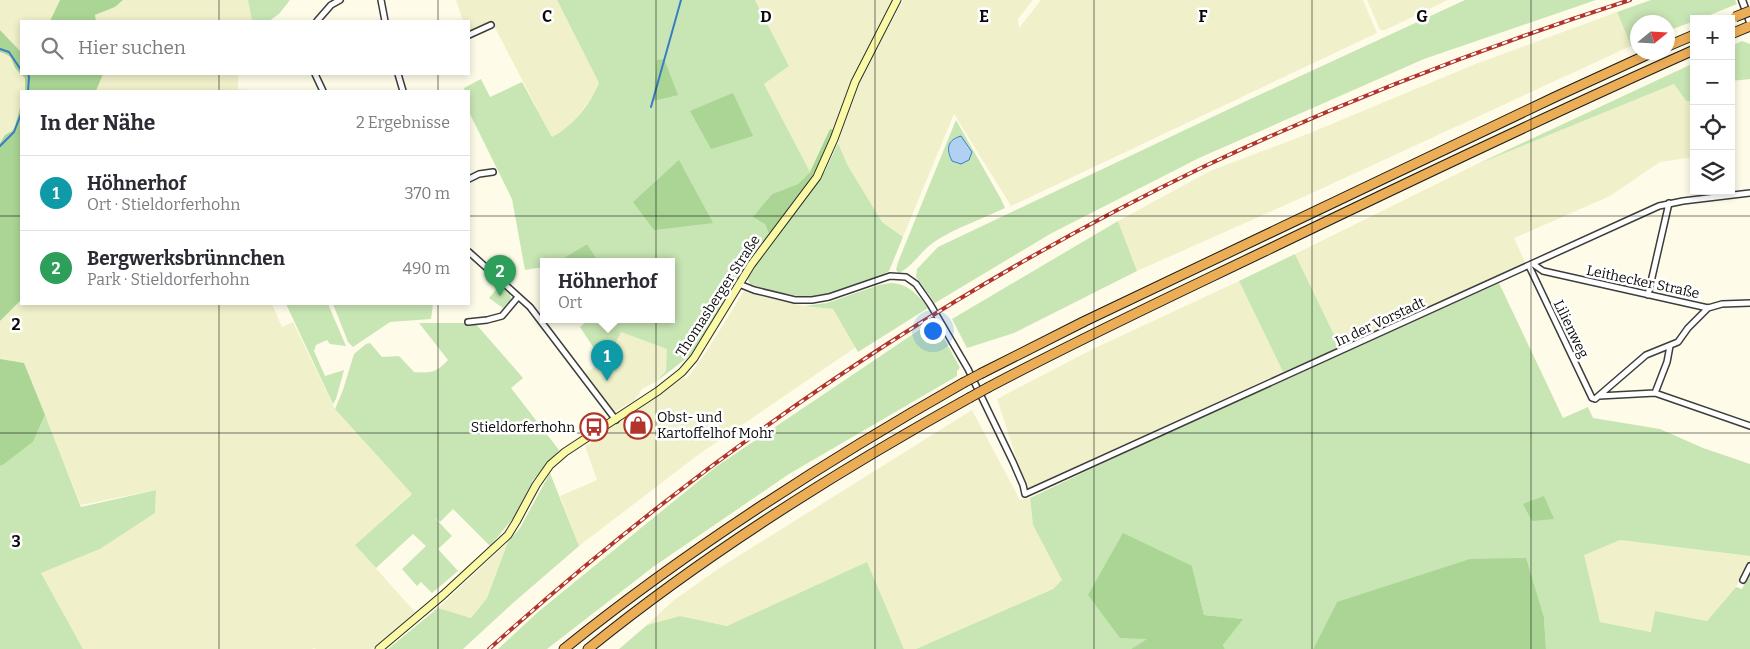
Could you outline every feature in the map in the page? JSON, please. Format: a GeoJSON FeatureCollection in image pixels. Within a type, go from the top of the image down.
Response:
{"type":"FeatureCollection","features":[{"type":"Feature","properties":{"kind":"highway"},"geometry":{"type":"LineString","coordinates":[[1735,17],[1750,11]]}},
{"type":"Feature","properties":{"kind":"highway"},"geometry":{"type":"LineString","coordinates":[[1735,32],[1750,26]]}},
{"type":"Feature","properties":{"kind":"highway"},"geometry":{"type":"LineString","coordinates":[[1675,43],[1690,36]]}},
{"type":"Feature","properties":{"kind":"highway"},"geometry":{"type":"LineString","coordinates":[[588,649],[720,551],[786,506],[864,458],[989,387],[1091,334],[1345,212],[1561,110],[1690,52]]}},
{"type":"Feature","properties":{"kind":"highway"},"geometry":{"type":"LineString","coordinates":[[564,649],[712,538],[778,494],[871,436],[963,383],[1102,313],[1537,105],[1635,60]]}},
{"type":"Feature","properties":{"kind":"main road","name":"Thomasberger Straße"},"geometry":{"type":"LineString","coordinates":[[379,649],[508,536],[536,485],[550,465],[565,452],[616,420],[682,372],[694,358],[739,284],[775,231],[817,177],[834,139],[855,82],[897,0]]}},
{"type":"Feature","properties":{"kind":"street"},"geometry":{"type":"LineString","coordinates":[[318,20],[331,4],[340,0]]}},
{"type":"Feature","properties":{"kind":"street"},"geometry":{"type":"LineString","coordinates":[[380,0],[385,20]]}},
{"type":"Feature","properties":{"kind":"street"},"geometry":{"type":"LineString","coordinates":[[1742,0],[1750,22]]}},
{"type":"Feature","properties":{"kind":"street"},"geometry":{"type":"LineString","coordinates":[[470,35],[491,25]]}},
{"type":"Feature","properties":{"kind":"street"},"geometry":{"type":"LineString","coordinates":[[315,75],[323,90]]}},
{"type":"Feature","properties":{"kind":"street"},"geometry":{"type":"LineString","coordinates":[[398,75],[403,90]]}},
{"type":"Feature","properties":{"kind":"street"},"geometry":{"type":"LineString","coordinates":[[470,178],[479,174],[493,172]]}},
{"type":"Feature","properties":{"kind":"street","name":"In der Vorstadt"},"geometry":{"type":"LineString","coordinates":[[739,284],[754,290],[795,300],[830,297],[890,276],[906,277],[916,284],[930,304],[968,369],[1013,462],[1025,494],[1669,203],[1750,193]]}},
{"type":"Feature","properties":{"kind":"street"},"geometry":{"type":"LineString","coordinates":[[1648,295],[1669,203]]}},
{"type":"Feature","properties":{"kind":"street"},"geometry":{"type":"LineString","coordinates":[[470,253],[530,307],[540,320]]}},
{"type":"Feature","properties":{"kind":"street","name":"Leithecker Straße"},"geometry":{"type":"LineString","coordinates":[[1531,265],[1543,271],[1708,308],[1722,304],[1750,303]]}},
{"type":"Feature","properties":{"kind":"street","name":"Lilienweg"},"geometry":{"type":"LineString","coordinates":[[1531,265],[1592,398],[1596,398]]}},
{"type":"Feature","properties":{"kind":"street"},"geometry":{"type":"LineString","coordinates":[[468,322],[502,316],[518,297]]}},
{"type":"Feature","properties":{"kind":"street"},"geometry":{"type":"LineString","coordinates":[[1596,398],[1646,355],[1678,342],[1688,328],[1708,308]]}},
{"type":"Feature","properties":{"kind":"street"},"geometry":{"type":"LineString","coordinates":[[542,323],[616,420]]}},
{"type":"Feature","properties":{"kind":"street"},"geometry":{"type":"LineString","coordinates":[[1655,393],[1667,362],[1670,346]]}},
{"type":"Feature","properties":{"kind":"street"},"geometry":{"type":"LineString","coordinates":[[1596,398],[1655,393],[1750,426]]}},
{"type":"Feature","properties":{"kind":"street"},"geometry":{"type":"LineString","coordinates":[[1743,580],[1750,566]]}},
{"type":"Feature","properties":{"kind":"green space"},"geometry":{"type":"Polygon","coordinates":[[[0,0],[60,0],[50,20],[20,20],[20,51],[0,30],[0,0]]]}},
{"type":"Feature","properties":{"kind":"green space"},"geometry":{"type":"Polygon","coordinates":[[[60,0],[123,0],[115,7],[95,15],[96,20],[50,20],[60,0]]]}},
{"type":"Feature","properties":{"kind":"green space"},"geometry":{"type":"Polygon","coordinates":[[[123,0],[248,0],[252,20],[96,20],[95,15],[115,7],[123,0]]]}},
{"type":"Feature","properties":{"kind":"green space"},"geometry":{"type":"Polygon","coordinates":[[[248,0],[290,0],[279,14],[270,20],[252,20],[248,0]]]}},
{"type":"Feature","properties":{"kind":"green space"},"geometry":{"type":"Polygon","coordinates":[[[456,0],[557,0],[599,83],[595,94],[571,125],[552,137],[492,22],[470,33],[470,20],[463,20],[456,0]]]}},
{"type":"Feature","properties":{"kind":"green space"},"geometry":{"type":"Polygon","coordinates":[[[557,0],[755,0],[789,66],[764,84],[810,172],[798,184],[772,194],[754,217],[765,224],[769,234],[692,354],[657,381],[666,371],[667,349],[621,332],[608,359],[603,362],[580,327],[585,323],[675,323],[675,258],[596,258],[587,244],[564,258],[540,258],[540,268],[525,270],[512,199],[470,114],[470,90],[465,90],[464,88],[481,79],[490,97],[522,82],[552,137],[574,121],[591,99],[599,83],[557,0]]]}},
{"type":"Feature","properties":{"kind":"green space"},"geometry":{"type":"Polygon","coordinates":[[[755,0],[894,0],[852,80],[834,130],[830,130],[810,172],[764,84],[789,66],[755,0]]]}},
{"type":"Feature","properties":{"kind":"green space"},"geometry":{"type":"Polygon","coordinates":[[[903,0],[1033,0],[1018,19],[1019,28],[1041,0],[1363,0],[1377,33],[1011,206],[954,114],[903,237],[882,222],[848,166],[838,143],[852,97],[903,0]]]}},
{"type":"Feature","properties":{"kind":"green space"},"geometry":{"type":"Polygon","coordinates":[[[1367,0],[1448,0],[1385,30],[1380,30],[1367,0]]]}},
{"type":"Feature","properties":{"kind":"green space"},"geometry":{"type":"Polygon","coordinates":[[[1465,0],[1596,0],[1424,59],[1199,158],[1050,234],[935,303],[916,277],[917,269],[938,247],[1465,0]]]}},
{"type":"Feature","properties":{"kind":"green space"},"geometry":{"type":"Polygon","coordinates":[[[1651,0],[1735,0],[1737,4],[1710,15],[1690,15],[1690,23],[1675,28],[1675,15],[1630,15],[1630,44],[1617,12],[1651,0]]]}},
{"type":"Feature","properties":{"kind":"green space"},"geometry":{"type":"Polygon","coordinates":[[[1617,12],[1630,44],[1630,46],[1310,194],[1137,271],[1118,221],[1210,171],[1310,133],[1473,65],[1617,12]]]}},
{"type":"Feature","properties":{"kind":"green space"},"geometry":{"type":"Polygon","coordinates":[[[0,30],[20,51],[20,73],[10,56],[0,52],[0,30]]]}},
{"type":"Feature","properties":{"kind":"green space"},"geometry":{"type":"Polygon","coordinates":[[[1742,41],[1750,44],[1750,79],[1735,81],[1735,44],[1742,41]]]}},
{"type":"Feature","properties":{"kind":"green space"},"geometry":{"type":"Polygon","coordinates":[[[0,52],[8,54],[13,60],[16,70],[25,78],[25,90],[20,90],[20,108],[15,126],[12,131],[5,135],[0,143],[0,52]]]}},
{"type":"Feature","properties":{"kind":"green space"},"geometry":{"type":"Polygon","coordinates":[[[664,59],[678,95],[653,101],[657,60],[664,59]]]}},
{"type":"Feature","properties":{"kind":"green space"},"geometry":{"type":"Polygon","coordinates":[[[1690,65],[1690,101],[1686,101],[1674,84],[1473,166],[1690,65]]]}},
{"type":"Feature","properties":{"kind":"green space"},"geometry":{"type":"Polygon","coordinates":[[[22,75],[103,75],[96,90],[25,90],[25,78],[22,75]]]}},
{"type":"Feature","properties":{"kind":"green space"},"geometry":{"type":"Polygon","coordinates":[[[103,75],[238,75],[238,89],[251,90],[96,90],[103,75]]]}},
{"type":"Feature","properties":{"kind":"green space"},"geometry":{"type":"Polygon","coordinates":[[[1674,84],[1686,101],[1690,101],[1690,158],[1660,162],[1610,196],[1514,238],[1526,264],[1340,347],[1295,254],[1473,166],[1674,84]]]}},
{"type":"Feature","properties":{"kind":"green space"},"geometry":{"type":"Polygon","coordinates":[[[733,93],[753,136],[711,149],[690,111],[733,93]]]}},
{"type":"Feature","properties":{"kind":"green space"},"geometry":{"type":"Polygon","coordinates":[[[20,108],[20,301],[0,321],[0,143],[5,135],[12,131],[20,108]]]}},
{"type":"Feature","properties":{"kind":"green space"},"geometry":{"type":"Polygon","coordinates":[[[956,120],[1005,208],[942,237],[899,273],[896,270],[898,262],[956,120]]]}},
{"type":"Feature","properties":{"kind":"green space"},"geometry":{"type":"Polygon","coordinates":[[[830,129],[834,130],[820,165],[769,234],[765,224],[753,217],[772,194],[798,184],[810,172],[830,129]]]}},
{"type":"Feature","properties":{"kind":"green space"},"geometry":{"type":"Polygon","coordinates":[[[838,143],[848,166],[882,222],[903,237],[889,271],[839,291],[819,296],[803,297],[772,291],[750,284],[747,278],[825,171],[838,143]]]}},
{"type":"Feature","properties":{"kind":"green space"},"geometry":{"type":"Polygon","coordinates":[[[679,160],[713,223],[654,230],[633,202],[679,160]]]}},
{"type":"Feature","properties":{"kind":"green space"},"geometry":{"type":"Polygon","coordinates":[[[1118,221],[1137,271],[1014,333],[967,348],[952,319],[1118,221]]]}},
{"type":"Feature","properties":{"kind":"green space"},"geometry":{"type":"Polygon","coordinates":[[[587,244],[596,258],[564,258],[587,244]]]}},
{"type":"Feature","properties":{"kind":"green space"},"geometry":{"type":"Polygon","coordinates":[[[1295,254],[1340,347],[1283,372],[1239,281],[1295,254]]]}},
{"type":"Feature","properties":{"kind":"green space"},"geometry":{"type":"Polygon","coordinates":[[[1239,281],[1283,372],[1027,490],[997,399],[1095,348],[1239,281]]]}},
{"type":"Feature","properties":{"kind":"green space"},"geometry":{"type":"Polygon","coordinates":[[[891,283],[908,288],[928,308],[858,352],[833,309],[804,306],[827,303],[879,285],[891,283]]]}},
{"type":"Feature","properties":{"kind":"green space"},"geometry":{"type":"Polygon","coordinates":[[[1499,283],[1563,418],[1588,407],[1593,418],[1660,429],[1703,448],[1750,464],[1750,556],[1620,540],[1584,555],[1600,622],[1651,632],[1655,611],[1707,621],[1736,587],[1742,589],[1750,573],[1750,649],[1546,649],[1544,618],[1337,602],[1313,649],[1225,649],[1223,645],[1242,619],[1204,615],[1192,566],[1148,639],[1131,649],[916,649],[1053,589],[1062,580],[1033,525],[1030,498],[1137,447],[1499,283]]]}},
{"type":"Feature","properties":{"kind":"green space"},"geometry":{"type":"Polygon","coordinates":[[[500,285],[510,294],[511,299],[503,308],[489,298],[500,285]]]}},
{"type":"Feature","properties":{"kind":"green space"},"geometry":{"type":"Polygon","coordinates":[[[744,291],[804,306],[833,309],[856,347],[698,455],[579,546],[560,496],[597,480],[585,446],[606,435],[604,430],[684,377],[687,379],[744,291]]]}},
{"type":"Feature","properties":{"kind":"green space"},"geometry":{"type":"Polygon","coordinates":[[[20,301],[20,305],[272,305],[282,327],[293,322],[335,409],[412,493],[355,545],[415,612],[372,649],[83,649],[41,573],[100,549],[155,513],[156,490],[81,505],[24,364],[0,359],[0,321],[20,301]]]}},
{"type":"Feature","properties":{"kind":"green space"},"geometry":{"type":"Polygon","coordinates":[[[286,305],[328,305],[346,346],[330,344],[327,340],[316,345],[314,351],[325,376],[344,370],[333,404],[286,305]]]}},
{"type":"Feature","properties":{"kind":"green space"},"geometry":{"type":"Polygon","coordinates":[[[333,305],[433,305],[431,319],[390,322],[353,347],[348,342],[333,305]]]}},
{"type":"Feature","properties":{"kind":"green space"},"geometry":{"type":"Polygon","coordinates":[[[934,320],[960,368],[957,371],[957,376],[789,474],[653,567],[547,649],[498,649],[538,612],[717,466],[934,320]]]}},
{"type":"Feature","properties":{"kind":"green space"},"geometry":{"type":"Polygon","coordinates":[[[419,323],[475,323],[523,378],[511,388],[559,450],[533,480],[514,517],[490,546],[453,509],[440,522],[434,517],[452,536],[438,549],[458,571],[432,593],[421,582],[417,586],[402,569],[426,546],[413,534],[376,568],[355,545],[412,494],[335,409],[354,354],[366,344],[370,343],[382,357],[399,356],[414,372],[433,371],[440,368],[448,360],[419,323]]]}},
{"type":"Feature","properties":{"kind":"green space"},"geometry":{"type":"Polygon","coordinates":[[[621,332],[668,349],[666,371],[657,381],[642,389],[635,400],[613,413],[585,373],[608,359],[621,332]]]}},
{"type":"Feature","properties":{"kind":"green space"},"geometry":{"type":"Polygon","coordinates":[[[0,359],[24,363],[45,415],[33,442],[0,466],[0,359]]]}},
{"type":"Feature","properties":{"kind":"green space"},"geometry":{"type":"Polygon","coordinates":[[[972,410],[1020,500],[1030,498],[1033,525],[1063,580],[1053,589],[916,649],[904,649],[867,563],[727,626],[680,616],[647,625],[674,600],[721,567],[972,410]]]}},
{"type":"Feature","properties":{"kind":"green space"},"geometry":{"type":"Polygon","coordinates":[[[45,415],[81,507],[156,490],[155,513],[100,549],[41,573],[83,649],[0,649],[0,466],[33,442],[45,415]]]}},
{"type":"Feature","properties":{"kind":"green space"},"geometry":{"type":"Polygon","coordinates":[[[550,473],[579,546],[463,649],[388,649],[438,608],[471,618],[487,598],[508,542],[520,528],[550,473]]]}},
{"type":"Feature","properties":{"kind":"green space"},"geometry":{"type":"Polygon","coordinates":[[[1544,496],[1554,519],[1532,521],[1523,504],[1544,496]]]}},
{"type":"Feature","properties":{"kind":"green space"},"geometry":{"type":"Polygon","coordinates":[[[1123,533],[1192,566],[1204,615],[1243,619],[1223,645],[1225,649],[1131,649],[1147,639],[1120,638],[1088,595],[1123,533]]]}},
{"type":"Feature","properties":{"kind":"green space"},"geometry":{"type":"Polygon","coordinates":[[[1620,540],[1750,556],[1750,559],[1736,587],[1707,621],[1655,611],[1652,632],[1600,622],[1583,554],[1620,540]]]}},
{"type":"Feature","properties":{"kind":"green space"},"geometry":{"type":"Polygon","coordinates":[[[508,542],[487,598],[471,618],[438,608],[508,542]]]}},
{"type":"Feature","properties":{"kind":"green space"},"geometry":{"type":"Polygon","coordinates":[[[1526,558],[1544,618],[1546,649],[1313,649],[1337,602],[1470,559],[1526,558]]]}},
{"type":"Feature","properties":{"kind":"green space"},"geometry":{"type":"Polygon","coordinates":[[[867,562],[904,649],[619,649],[647,625],[680,616],[727,626],[867,562]]]}},
{"type":"Feature","properties":{"kind":"water"},"geometry":{"type":"Polygon","coordinates":[[[961,136],[972,152],[969,160],[961,164],[952,161],[949,146],[953,140],[961,136]]]}},
{"type":"Feature","properties":{"kind":"waterway"},"geometry":{"type":"LineString","coordinates":[[651,107],[681,0]]}},
{"type":"Feature","properties":{"kind":"waterway"},"geometry":{"type":"LineString","coordinates":[[0,49],[9,52],[20,68]]}},
{"type":"Feature","properties":{"kind":"waterway"},"geometry":{"type":"LineString","coordinates":[[28,75],[28,90]]}},
{"type":"Feature","properties":{"kind":"waterway"},"geometry":{"type":"LineString","coordinates":[[0,146],[14,132],[20,117]]}},
{"type":"Feature","properties":{"kind":"railway"},"geometry":{"type":"LineString","coordinates":[[489,649],[570,578],[654,510],[740,445],[829,383],[919,324],[1012,268],[1106,216],[1203,167],[1307,120],[1467,56],[1630,0]]}},
{"type":"Feature","properties":{"kind":"place","name":"Bergwerksbrünnchen"},"geometry":{"type":"Point","coordinates":[500,296]}},
{"type":"Feature","properties":{"kind":"place","name":"Höhnerhof"},"geometry":{"type":"Point","coordinates":[607,381]}},
{"type":"Feature","properties":{"kind":"place","name":"Obst- und Kartoffelhof Mohr"},"geometry":{"type":"Point","coordinates":[638,425]}},
{"type":"Feature","properties":{"kind":"place","name":"Stieldorferhohn"},"geometry":{"type":"Point","coordinates":[594,427]}}]}
